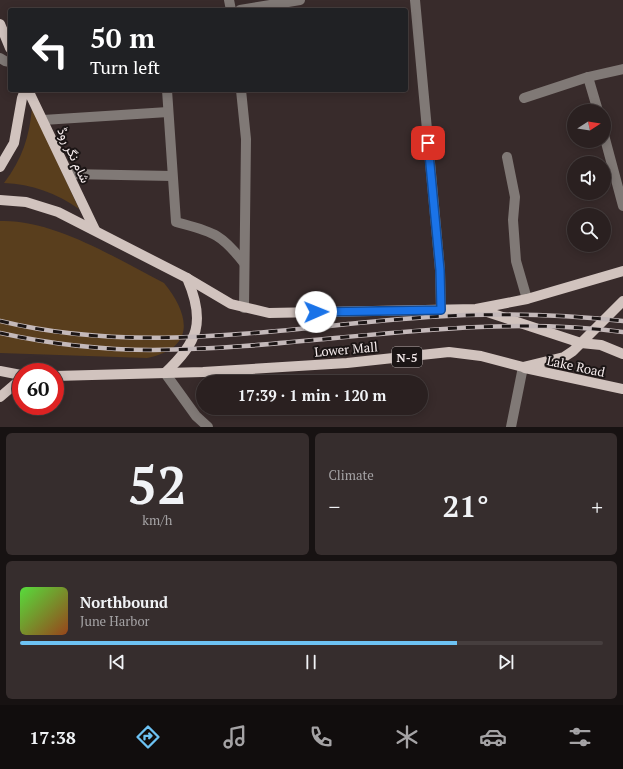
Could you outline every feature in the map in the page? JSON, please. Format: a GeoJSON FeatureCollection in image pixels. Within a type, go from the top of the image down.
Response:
{"type":"FeatureCollection","features":[{"type":"Feature","properties":{"kind":"main road"},"geometry":{"type":"LineString","coordinates":[[0,24],[8,43]]}},
{"type":"Feature","properties":{"kind":"main road"},"geometry":{"type":"LineString","coordinates":[[0,167],[14,143],[24,92]]}},
{"type":"Feature","properties":{"kind":"main road","name":"شام نگر روڈ"},"geometry":{"type":"LineString","coordinates":[[29,92],[95,230]]}},
{"type":"Feature","properties":{"kind":"main road"},"geometry":{"type":"LineString","coordinates":[[0,200],[26,202],[69,216],[187,278],[231,304],[270,313],[476,309],[527,299],[623,271]]}},
{"type":"Feature","properties":{"kind":"main road"},"geometry":{"type":"LineString","coordinates":[[165,372],[183,356],[191,344],[196,331],[197,315],[195,303],[187,278]]}},
{"type":"Feature","properties":{"kind":"main road","name":"Lower Mall"},"geometry":{"type":"LineString","coordinates":[[165,372],[203,372],[347,363],[449,352],[480,356],[523,367],[564,357],[581,343],[623,301]]}},
{"type":"Feature","properties":{"kind":"main road"},"geometry":{"type":"LineString","coordinates":[[476,309],[581,343],[601,345],[623,354]]}},
{"type":"Feature","properties":{"kind":"main road","name":"Lake Road"},"geometry":{"type":"LineString","coordinates":[[523,367],[623,389]]}},
{"type":"Feature","properties":{"kind":"main road"},"geometry":{"type":"LineString","coordinates":[[0,371],[12,373]]}},
{"type":"Feature","properties":{"kind":"main road","name":"N-5"},"geometry":{"type":"LineString","coordinates":[[64,376],[165,372]]}},
{"type":"Feature","properties":{"kind":"main road"},"geometry":{"type":"LineString","coordinates":[[0,397],[12,387]]}},
{"type":"Feature","properties":{"kind":"street"},"geometry":{"type":"LineString","coordinates":[[252,8],[300,0]]}},
{"type":"Feature","properties":{"kind":"street"},"geometry":{"type":"LineString","coordinates":[[415,0],[440,270],[441,310]]}},
{"type":"Feature","properties":{"kind":"street"},"geometry":{"type":"LineString","coordinates":[[524,98],[588,77],[623,69]]}},
{"type":"Feature","properties":{"kind":"street"},"geometry":{"type":"LineString","coordinates":[[588,77],[596,104]]}},
{"type":"Feature","properties":{"kind":"street"},"geometry":{"type":"LineString","coordinates":[[167,92],[176,222],[203,229],[222,237],[244,263]]}},
{"type":"Feature","properties":{"kind":"street"},"geometry":{"type":"LineString","coordinates":[[241,92],[246,139],[244,308]]}},
{"type":"Feature","properties":{"kind":"street"},"geometry":{"type":"LineString","coordinates":[[43,120],[168,112]]}},
{"type":"Feature","properties":{"kind":"street"},"geometry":{"type":"LineString","coordinates":[[607,148],[623,206]]}},
{"type":"Feature","properties":{"kind":"street"},"geometry":{"type":"LineString","coordinates":[[506,157],[515,197],[513,220],[516,262],[527,299]]}},
{"type":"Feature","properties":{"kind":"street"},"geometry":{"type":"LineString","coordinates":[[69,174],[172,176]]}},
{"type":"Feature","properties":{"kind":"street"},"geometry":{"type":"LineString","coordinates":[[511,427],[523,367]]}},
{"type":"Feature","properties":{"kind":"street"},"geometry":{"type":"LineString","coordinates":[[165,372],[196,416],[208,427]]}},
{"type":"Feature","properties":{"kind":"shaded area"},"geometry":{"type":"Polygon","coordinates":[[[32,107],[79,209],[62,198],[43,190],[24,185],[4,183],[16,165],[24,147],[32,107]]]}},
{"type":"Feature","properties":{"kind":"shaded area"},"geometry":{"type":"Polygon","coordinates":[[[0,221],[21,222],[42,226],[63,233],[106,252],[164,283],[173,295],[183,318],[184,329],[181,338],[174,347],[163,353],[147,358],[0,353],[0,221]]]}},
{"type":"Feature","properties":{"kind":"railway"},"geometry":{"type":"LineString","coordinates":[[0,321],[54,331],[107,337],[161,338],[267,332],[374,321],[452,316],[550,316],[623,321]]}},
{"type":"Feature","properties":{"kind":"railway"},"geometry":{"type":"LineString","coordinates":[[0,333],[76,346],[153,350],[271,344],[388,333],[505,326],[564,327],[623,332]]}},
{"type":"Feature","properties":{"kind":"route"},"geometry":{"type":"LineString","coordinates":[[316,312],[441,310],[440,270],[428,143]]}}]}
